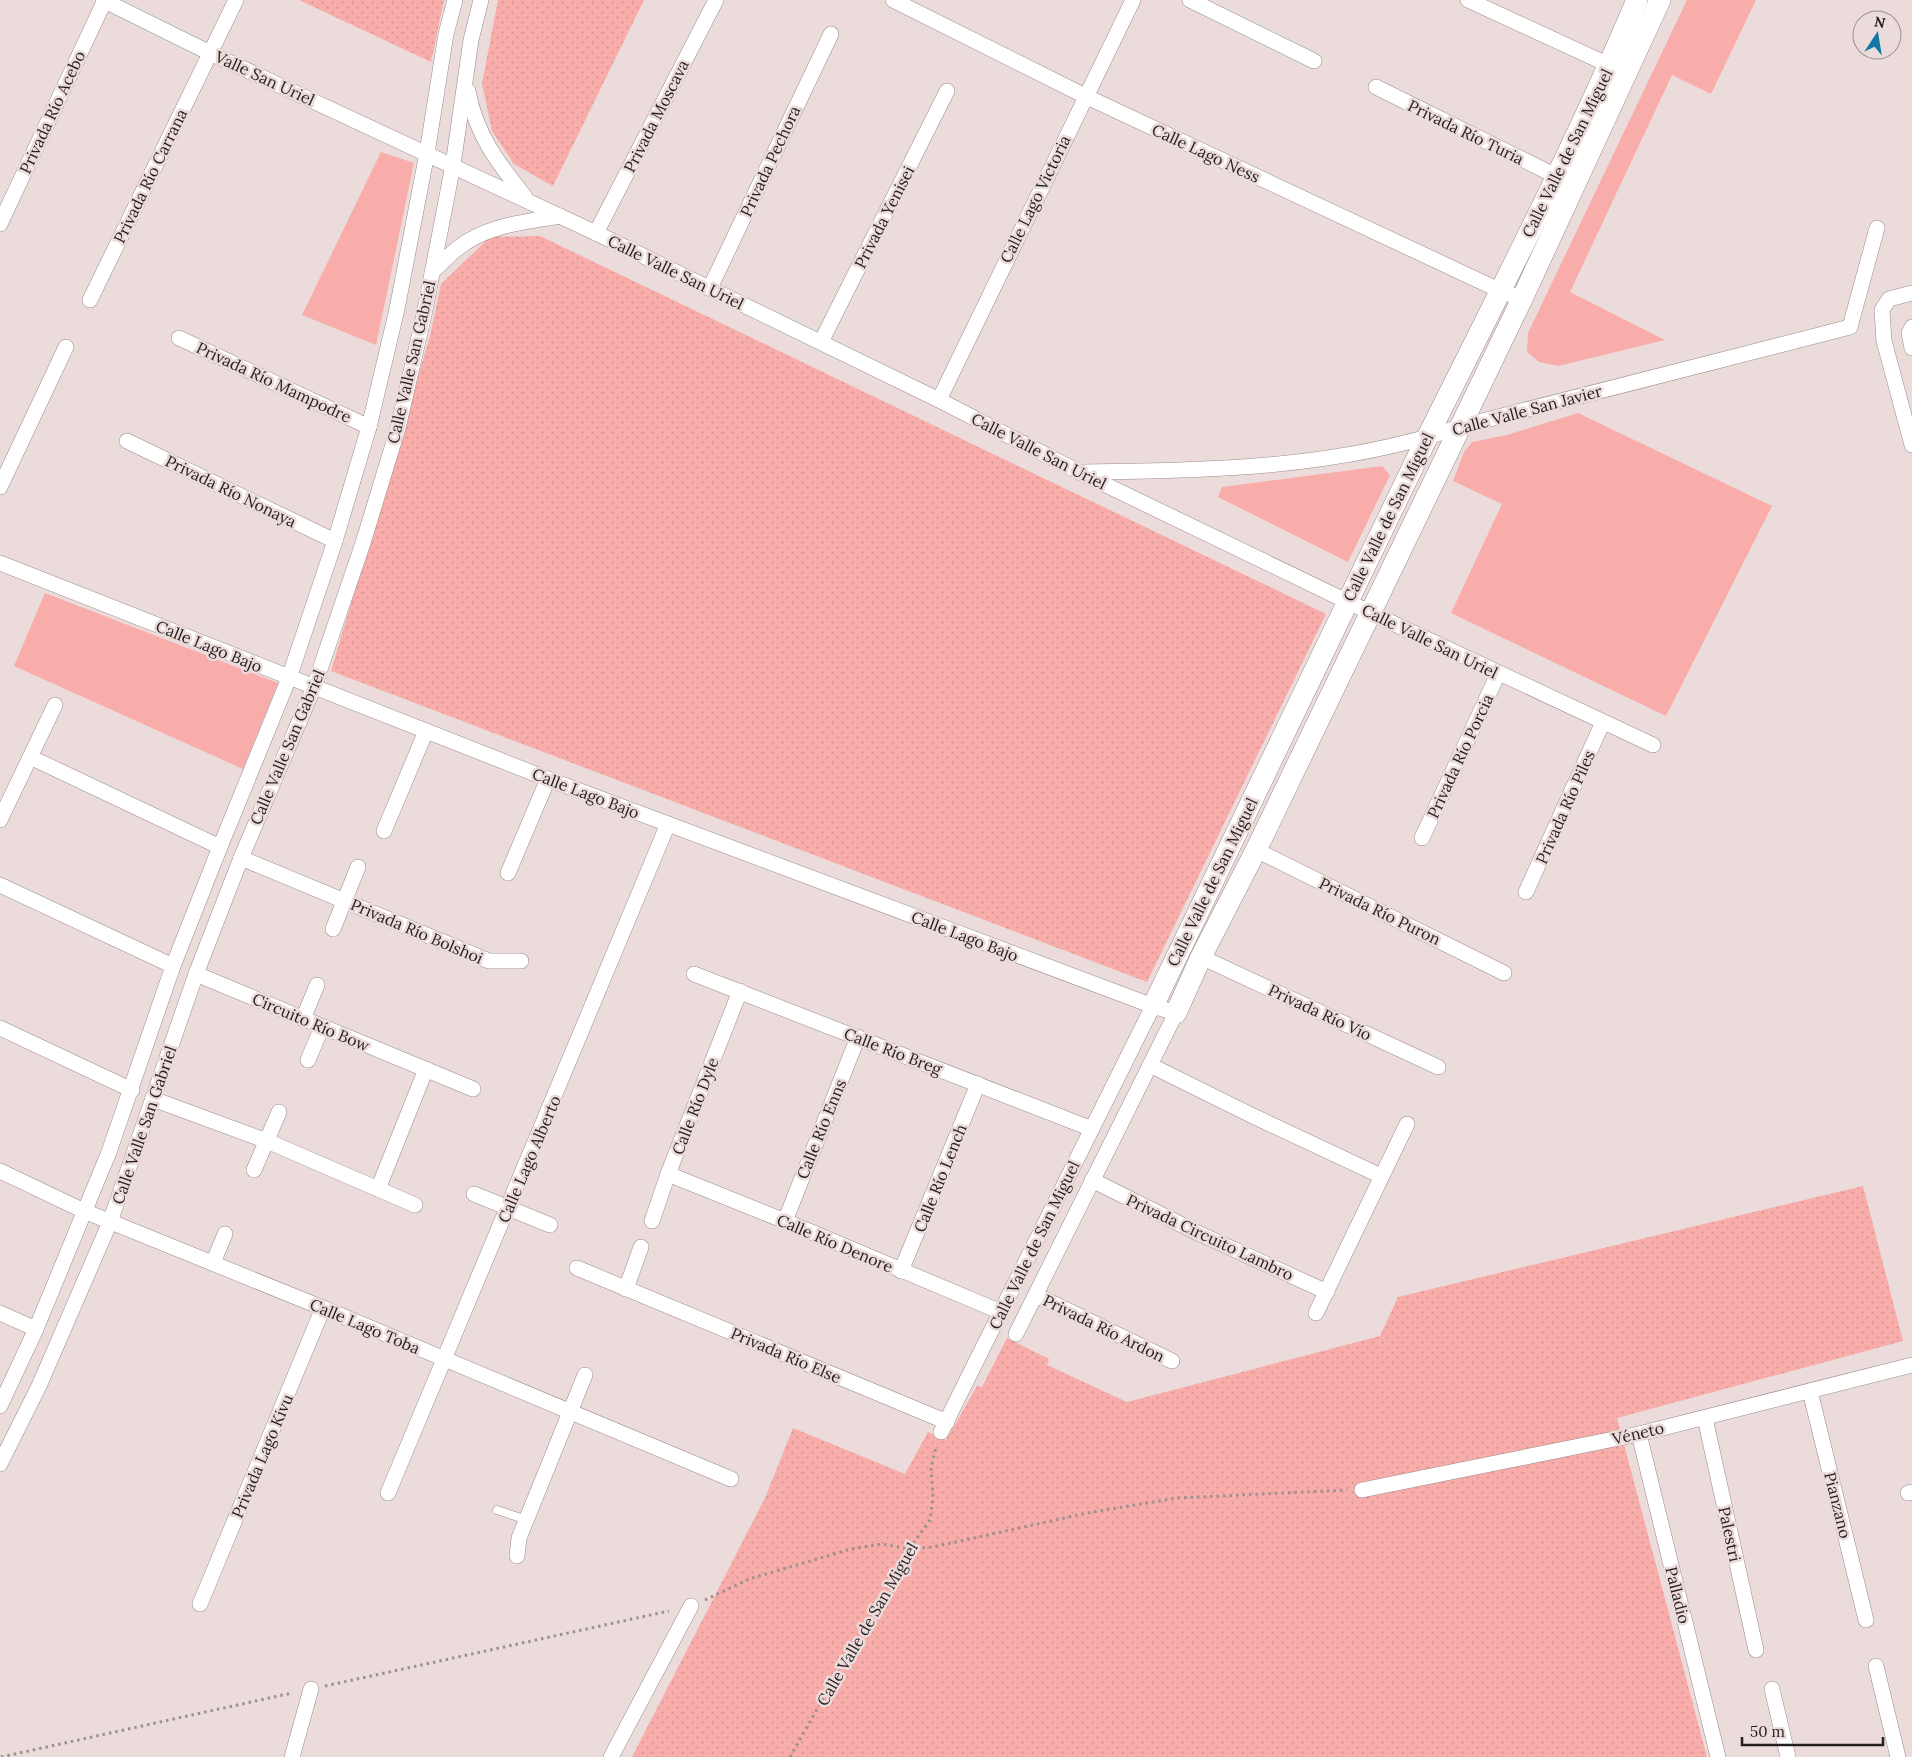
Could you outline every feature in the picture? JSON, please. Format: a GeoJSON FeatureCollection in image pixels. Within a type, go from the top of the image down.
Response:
{"type":"FeatureCollection","features":[{"type":"Feature","properties":{"kind":"street","name":"Valle San Uriel"},"geometry":{"type":"LineString","coordinates":[[104,0],[210,53],[427,152]]}},
{"type":"Feature","properties":{"kind":"street","name":"Privada Río Acebo"},"geometry":{"type":"LineString","coordinates":[[0,224],[104,0]]}},
{"type":"Feature","properties":{"kind":"street","name":"Privada Río Carrana"},"geometry":{"type":"LineString","coordinates":[[90,300],[236,0]]}},
{"type":"Feature","properties":{"kind":"street","name":"Calle Valle San Gabriel"},"geometry":{"type":"LineString","coordinates":[[0,1406],[36,1329],[109,1152],[132,1090],[173,966],[289,678],[335,541],[369,427],[397,309],[427,152],[446,34],[454,0]]}},
{"type":"Feature","properties":{"kind":"street","name":"Calle Valle San Gabriel"},"geometry":{"type":"LineString","coordinates":[[0,1464],[39,1386],[110,1222],[196,974],[241,858],[314,687],[363,543],[398,428],[432,272],[453,165],[471,40],[481,0]]}},
{"type":"Feature","properties":{"kind":"street","name":"Privada Moscava"},"geometry":{"type":"LineString","coordinates":[[596,233],[716,0]]}},
{"type":"Feature","properties":{"kind":"street","name":"Calle Lago Ness"},"geometry":{"type":"LineString","coordinates":[[894,0],[1085,96],[1501,291],[1522,299]]}},
{"type":"Feature","properties":{"kind":"street","name":"Calle Lago Victoria"},"geometry":{"type":"LineString","coordinates":[[939,400],[1133,0]]}},
{"type":"Feature","properties":{"kind":"street"},"geometry":{"type":"LineString","coordinates":[[1190,0],[1314,61]]}},
{"type":"Feature","properties":{"kind":"street"},"geometry":{"type":"LineString","coordinates":[[1468,0],[1609,65]]}},
{"type":"Feature","properties":{"kind":"street","name":"Calle Valle de San Miguel"},"geometry":{"type":"LineString","coordinates":[[944,1427],[1152,1006],[1347,601],[1501,291],[1609,65],[1637,0]]}},
{"type":"Feature","properties":{"kind":"street","name":"Calle Valle de San Miguel"},"geometry":{"type":"LineString","coordinates":[[1016,1334],[1176,1013],[1201,957],[1256,850],[1369,612],[1522,299],[1660,0]]}},
{"type":"Feature","properties":{"kind":"street","name":"Privada Pechora"},"geometry":{"type":"LineString","coordinates":[[710,288],[831,34]]}},
{"type":"Feature","properties":{"kind":"street"},"geometry":{"type":"LineString","coordinates":[[466,78],[471,107],[478,129],[494,158],[527,200]]}},
{"type":"Feature","properties":{"kind":"street","name":"Privada Río Turia"},"geometry":{"type":"LineString","coordinates":[[1376,87],[1556,176]]}},
{"type":"Feature","properties":{"kind":"street","name":"Privada Yenisei"},"geometry":{"type":"LineString","coordinates":[[821,342],[947,91]]}},
{"type":"Feature","properties":{"kind":"street","name":"Calle Valle San Uriel"},"geometry":{"type":"LineString","coordinates":[[427,152],[821,342],[1079,472],[1498,674],[1653,745]]}},
{"type":"Feature","properties":{"kind":"street"},"geometry":{"type":"LineString","coordinates":[[432,272],[459,247],[489,230],[560,216]]}},
{"type":"Feature","properties":{"kind":"street","name":"Calle Valle San Javier"},"geometry":{"type":"LineString","coordinates":[[1079,472],[1178,471],[1284,464],[1371,450],[1427,438],[1459,427],[1850,327],[1878,228]]}},
{"type":"Feature","properties":{"kind":"street"},"geometry":{"type":"LineString","coordinates":[[1912,293],[1889,299],[1882,310],[1884,341],[1912,445]]}},
{"type":"Feature","properties":{"kind":"street"},"geometry":{"type":"LineString","coordinates":[[1912,327],[1909,333],[1912,348]]}},
{"type":"Feature","properties":{"kind":"street","name":"Privada Río Mampodre"},"geometry":{"type":"LineString","coordinates":[[179,338],[369,427]]}},
{"type":"Feature","properties":{"kind":"street"},"geometry":{"type":"LineString","coordinates":[[0,487],[66,348]]}},
{"type":"Feature","properties":{"kind":"street","name":"Privada Río Nonaya"},"geometry":{"type":"LineString","coordinates":[[128,442],[335,541]]}},
{"type":"Feature","properties":{"kind":"street","name":"Calle Lago Bajo"},"geometry":{"type":"LineString","coordinates":[[0,563],[548,779],[1152,1006],[1176,1013]]}},
{"type":"Feature","properties":{"kind":"street","name":"Privada Río Porcia"},"geometry":{"type":"LineString","coordinates":[[1422,838],[1498,674]]}},
{"type":"Feature","properties":{"kind":"street"},"geometry":{"type":"LineString","coordinates":[[1,814],[55,705]]}},
{"type":"Feature","properties":{"kind":"street","name":"Privada Río Piles"},"geometry":{"type":"LineString","coordinates":[[1526,892],[1603,722]]}},
{"type":"Feature","properties":{"kind":"street"},"geometry":{"type":"LineString","coordinates":[[384,831],[426,731]]}},
{"type":"Feature","properties":{"kind":"street"},"geometry":{"type":"LineString","coordinates":[[30,757],[220,847]]}},
{"type":"Feature","properties":{"kind":"street"},"geometry":{"type":"LineString","coordinates":[[508,873],[548,779]]}},
{"type":"Feature","properties":{"kind":"street","name":"Calle Lago Alberto"},"geometry":{"type":"LineString","coordinates":[[388,1493],[446,1359],[668,824]]}},
{"type":"Feature","properties":{"kind":"street","name":"Privada Río Puron"},"geometry":{"type":"LineString","coordinates":[[1256,850],[1504,973]]}},
{"type":"Feature","properties":{"kind":"street","name":"Privada Río Bolshoi"},"geometry":{"type":"LineString","coordinates":[[241,858],[489,961],[521,961]]}},
{"type":"Feature","properties":{"kind":"street","name":"Privada Río Bolshoi"},"geometry":{"type":"LineString","coordinates":[[333,929],[358,867]]}},
{"type":"Feature","properties":{"kind":"street"},"geometry":{"type":"LineString","coordinates":[[0,885],[173,966]]}},
{"type":"Feature","properties":{"kind":"street","name":"Privada Río Vío"},"geometry":{"type":"LineString","coordinates":[[1201,957],[1438,1067]]}},
{"type":"Feature","properties":{"kind":"street","name":"Circuito Río Bow"},"geometry":{"type":"LineString","coordinates":[[196,974],[473,1090]]}},
{"type":"Feature","properties":{"kind":"street","name":"Calle Río Breg"},"geometry":{"type":"LineString","coordinates":[[694,974],[1092,1128]]}},
{"type":"Feature","properties":{"kind":"street"},"geometry":{"type":"LineString","coordinates":[[303,1019],[317,985]]}},
{"type":"Feature","properties":{"kind":"street","name":"Calle Río Dyle"},"geometry":{"type":"LineString","coordinates":[[652,1221],[668,1174],[740,991]]}},
{"type":"Feature","properties":{"kind":"street"},"geometry":{"type":"LineString","coordinates":[[308,1060],[322,1026]]}},
{"type":"Feature","properties":{"kind":"street"},"geometry":{"type":"LineString","coordinates":[[0,1028],[132,1090]]}},
{"type":"Feature","properties":{"kind":"street","name":"Calle Río Enns"},"geometry":{"type":"LineString","coordinates":[[785,1221],[858,1037]]}},
{"type":"Feature","properties":{"kind":"street"},"geometry":{"type":"LineString","coordinates":[[1150,1065],[1253,1116],[1382,1176]]}},
{"type":"Feature","properties":{"kind":"street"},"geometry":{"type":"LineString","coordinates":[[378,1189],[426,1070]]}},
{"type":"Feature","properties":{"kind":"street","name":"Calle Río Lench"},"geometry":{"type":"LineString","coordinates":[[902,1271],[978,1084]]}},
{"type":"Feature","properties":{"kind":"street"},"geometry":{"type":"LineString","coordinates":[[153,1098],[267,1142],[414,1205]]}},
{"type":"Feature","properties":{"kind":"street"},"geometry":{"type":"LineString","coordinates":[[254,1170],[279,1112]]}},
{"type":"Feature","properties":{"kind":"street"},"geometry":{"type":"LineString","coordinates":[[1316,1313],[1407,1124]]}},
{"type":"Feature","properties":{"kind":"street","name":"Calle Lago Toba"},"geometry":{"type":"LineString","coordinates":[[0,1171],[110,1222],[324,1308],[731,1479]]}},
{"type":"Feature","properties":{"kind":"street","name":"Calle Río Denore"},"geometry":{"type":"LineString","coordinates":[[668,1174],[1001,1312]]}},
{"type":"Feature","properties":{"kind":"street","name":"Privada Circuito Lambro"},"geometry":{"type":"LineString","coordinates":[[1092,1180],[1198,1233],[1327,1292]]}},
{"type":"Feature","properties":{"kind":"street"},"geometry":{"type":"LineString","coordinates":[[474,1194],[550,1225]]}},
{"type":"Feature","properties":{"kind":"street"},"geometry":{"type":"LineString","coordinates":[[213,1263],[224,1234]]}},
{"type":"Feature","properties":{"kind":"street"},"geometry":{"type":"LineString","coordinates":[[626,1289],[641,1247]]}},
{"type":"Feature","properties":{"kind":"street","name":"Privada Río Else"},"geometry":{"type":"LineString","coordinates":[[577,1268],[944,1427]]}},
{"type":"Feature","properties":{"kind":"street","name":"Privada Río Ardon"},"geometry":{"type":"LineString","coordinates":[[1036,1295],[1172,1361]]}},
{"type":"Feature","properties":{"kind":"street","name":"Privada Lago Kivu"},"geometry":{"type":"LineString","coordinates":[[200,1604],[324,1308]]}},
{"type":"Feature","properties":{"kind":"street"},"geometry":{"type":"LineString","coordinates":[[0,1313],[36,1329]]}},
{"type":"Feature","properties":{"kind":"street","name":"Véneto"},"geometry":{"type":"LineString","coordinates":[[1362,1490],[1639,1434],[1912,1365]]}},
{"type":"Feature","properties":{"kind":"street"},"geometry":{"type":"LineString","coordinates":[[517,1556],[519,1538],[585,1375]]}},
{"type":"Feature","properties":{"kind":"street","name":"Pianzano"},"geometry":{"type":"LineString","coordinates":[[1810,1391],[1866,1620]]}},
{"type":"Feature","properties":{"kind":"street","name":"Palestri"},"geometry":{"type":"LineString","coordinates":[[1705,1418],[1756,1650]]}},
{"type":"Feature","properties":{"kind":"street","name":"Palladio"},"geometry":{"type":"LineString","coordinates":[[1639,1434],[1718,1757]]}},
{"type":"Feature","properties":{"kind":"street"},"geometry":{"type":"LineString","coordinates":[[611,1757],[691,1606]]}},
{"type":"Feature","properties":{"kind":"street"},"geometry":{"type":"LineString","coordinates":[[1876,1666],[1898,1757]]}},
{"type":"Feature","properties":{"kind":"street"},"geometry":{"type":"LineString","coordinates":[[292,1757],[311,1689]]}},
{"type":"Feature","properties":{"kind":"street"},"geometry":{"type":"LineString","coordinates":[[1772,1689],[1788,1757]]}},
{"type":"Feature","properties":{"kind":"lane"},"geometry":{"type":"LineString","coordinates":[[497,1510],[527,1520]]}},
{"type":"Feature","properties":{"kind":"path","name":"Calle Valle de San Miguel"},"geometry":{"type":"LineString","coordinates":[[790,1757],[909,1549],[930,1520],[933,1497],[931,1468],[944,1427]]}},
{"type":"Feature","properties":{"kind":"path"},"geometry":{"type":"LineString","coordinates":[[1,1757],[691,1606],[749,1580],[850,1549],[882,1544],[909,1549],[933,1547],[1087,1513],[1177,1498],[1362,1490]]}},
{"type":"Feature","properties":{"kind":"shaded area"},"geometry":{"type":"Polygon","coordinates":[[[299,0],[444,0],[431,62],[299,0]]]}},
{"type":"Feature","properties":{"kind":"shaded area"},"geometry":{"type":"Polygon","coordinates":[[[498,0],[644,0],[553,186],[514,164],[492,131],[482,84],[498,0]]]}},
{"type":"Feature","properties":{"kind":"shaded area"},"geometry":{"type":"Polygon","coordinates":[[[1687,0],[1756,0],[1711,94],[1672,75],[1570,292],[1665,340],[1558,366],[1539,362],[1527,352],[1528,333],[1687,0]]]}},
{"type":"Feature","properties":{"kind":"shaded area"},"geometry":{"type":"Polygon","coordinates":[[[381,152],[414,163],[376,345],[302,315],[381,152]]]}},
{"type":"Feature","properties":{"kind":"shaded area"},"geometry":{"type":"Polygon","coordinates":[[[540,236],[1326,614],[1147,982],[331,671],[430,336],[441,284],[490,237],[540,236]]]}},
{"type":"Feature","properties":{"kind":"shaded area"},"geometry":{"type":"Polygon","coordinates":[[[1578,413],[1772,506],[1666,716],[1451,613],[1502,504],[1453,481],[1464,452],[1472,442],[1507,435],[1578,413]]]}},
{"type":"Feature","properties":{"kind":"shaded area"},"geometry":{"type":"Polygon","coordinates":[[[1382,466],[1390,475],[1348,562],[1218,497],[1222,487],[1382,466]]]}},
{"type":"Feature","properties":{"kind":"shaded area"},"geometry":{"type":"Polygon","coordinates":[[[45,593],[278,683],[243,769],[14,666],[45,593]]]}},
{"type":"Feature","properties":{"kind":"shaded area"},"geometry":{"type":"Polygon","coordinates":[[[1863,1186],[1903,1341],[1617,1418],[1707,1757],[632,1757],[765,1498],[793,1428],[905,1474],[928,1432],[946,1440],[977,1386],[982,1387],[1007,1338],[1049,1359],[1047,1365],[1127,1402],[1380,1336],[1398,1297],[1863,1186]]]}}]}
